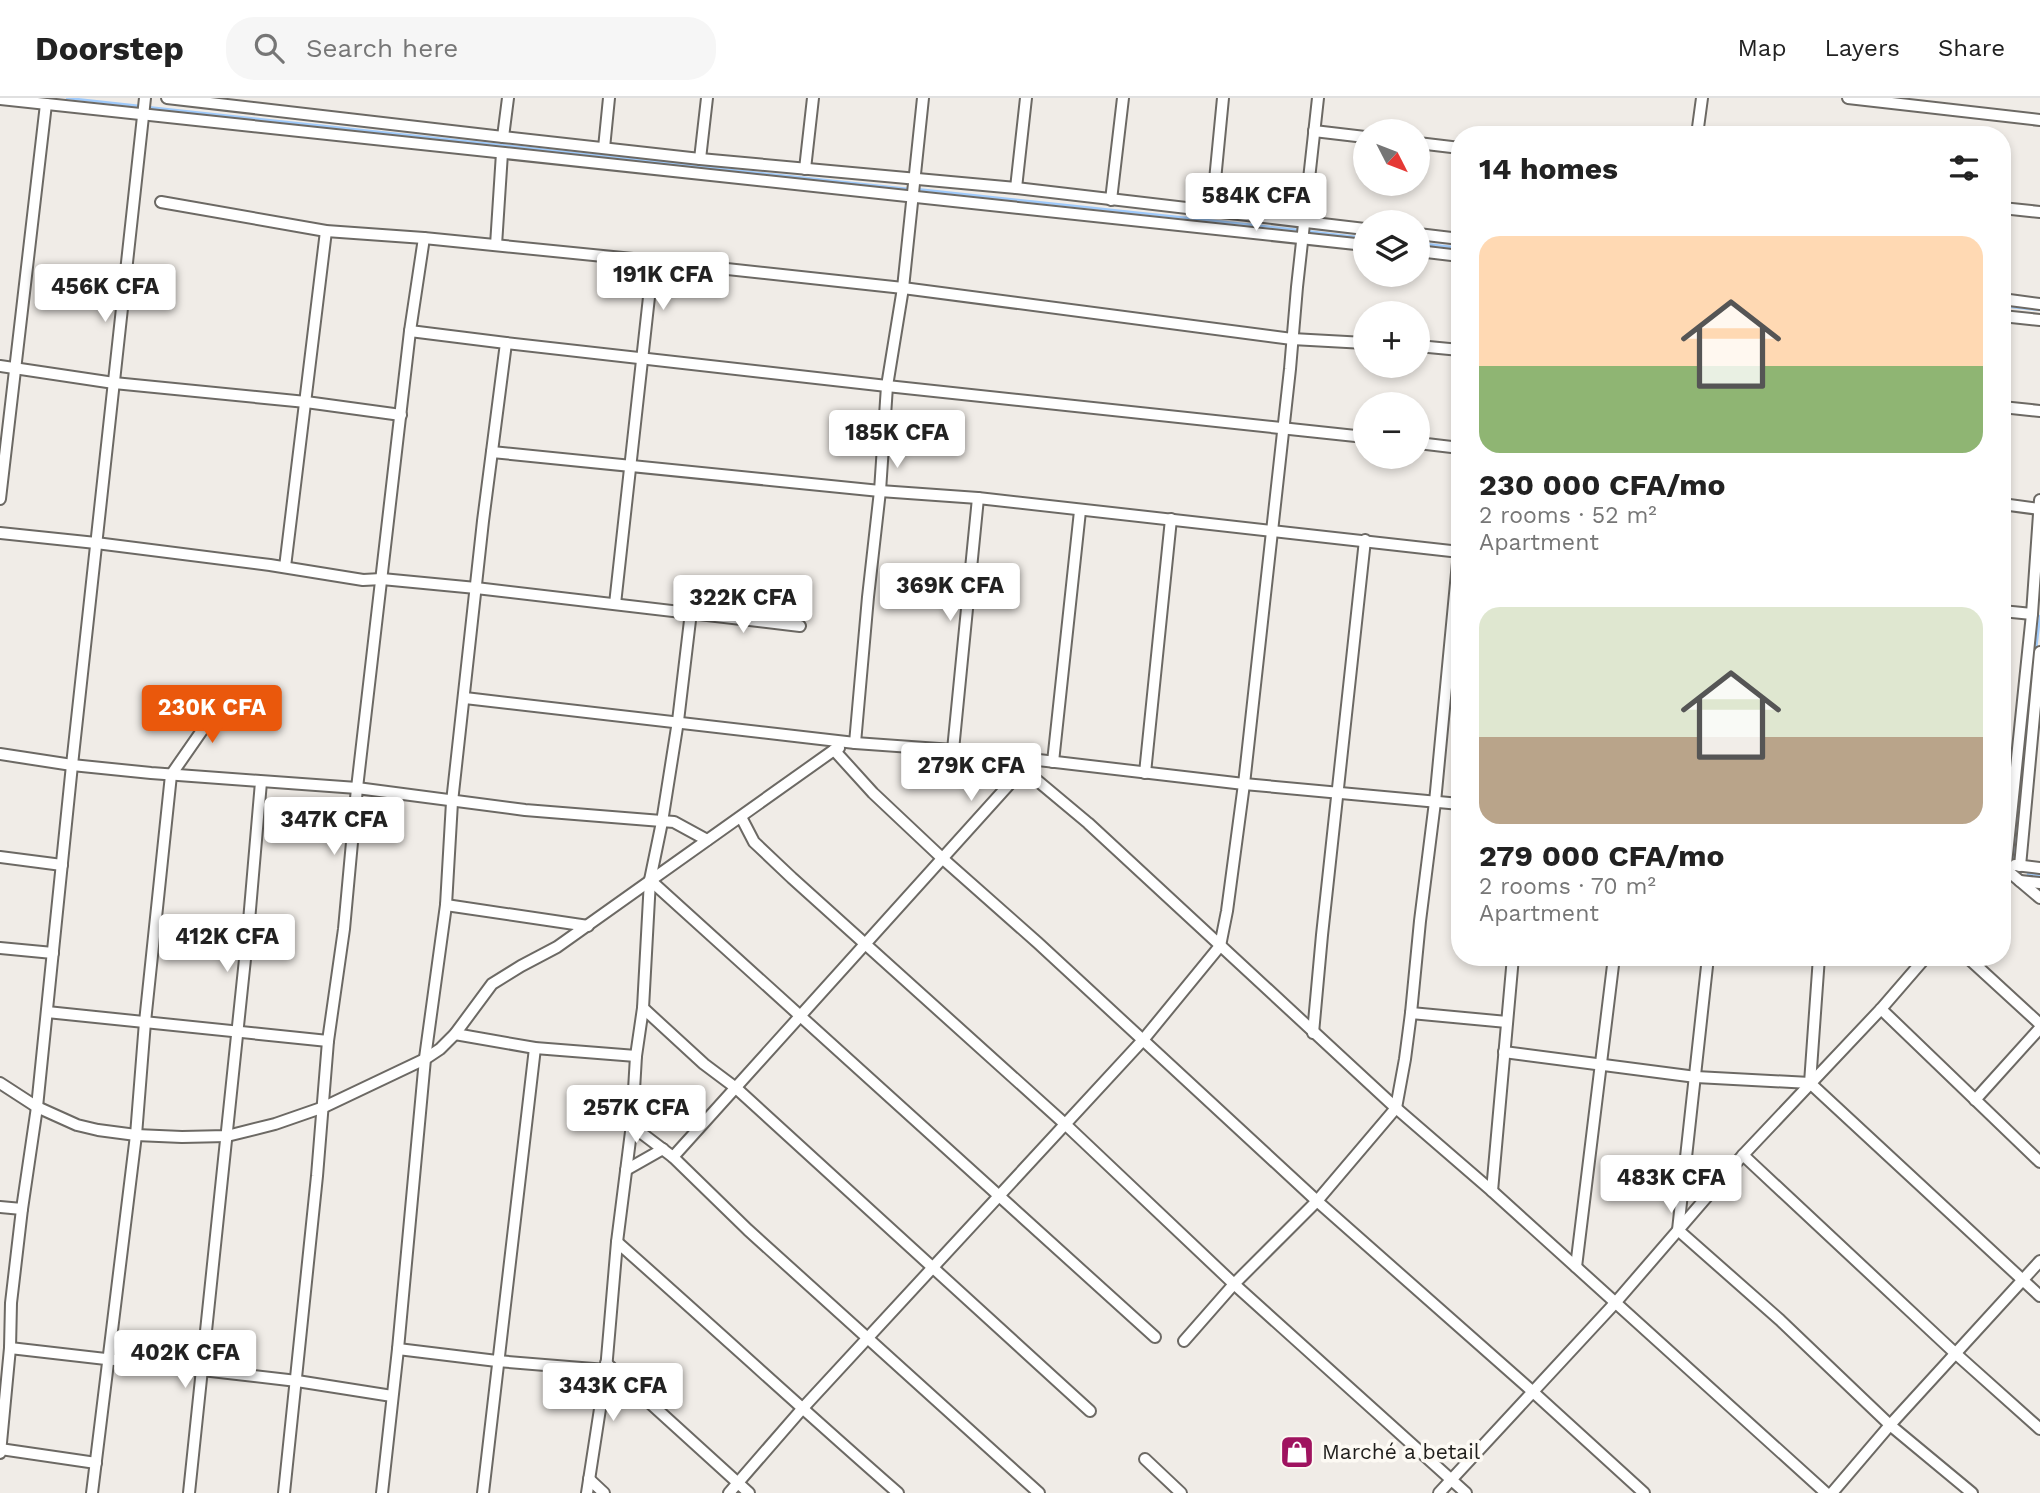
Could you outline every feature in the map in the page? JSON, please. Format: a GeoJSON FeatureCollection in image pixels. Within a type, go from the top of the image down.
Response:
{"type":"FeatureCollection","features":[{"type":"Feature","properties":{"kind":"street"},"geometry":{"type":"LineString","coordinates":[[167,98],[804,169],[913,188],[1016,188],[1212,211],[1353,243]]}},
{"type":"Feature","properties":{"kind":"street"},"geometry":{"type":"LineString","coordinates":[[503,137],[508,98]]}},
{"type":"Feature","properties":{"kind":"street"},"geometry":{"type":"LineString","coordinates":[[604,148],[609,98]]}},
{"type":"Feature","properties":{"kind":"street"},"geometry":{"type":"LineString","coordinates":[[700,159],[708,98]]}},
{"type":"Feature","properties":{"kind":"street"},"geometry":{"type":"LineString","coordinates":[[804,169],[813,98]]}},
{"type":"Feature","properties":{"kind":"street"},"geometry":{"type":"LineString","coordinates":[[855,743],[880,491],[887,386],[903,288],[923,98]]}},
{"type":"Feature","properties":{"kind":"street"},"geometry":{"type":"LineString","coordinates":[[1016,188],[1026,98]]}},
{"type":"Feature","properties":{"kind":"street"},"geometry":{"type":"LineString","coordinates":[[1111,200],[1123,98]]}},
{"type":"Feature","properties":{"kind":"street"},"geometry":{"type":"LineString","coordinates":[[1212,211],[1223,98]]}},
{"type":"Feature","properties":{"kind":"street"},"geometry":{"type":"LineString","coordinates":[[729,1493],[802,1409],[1143,1040],[1220,946],[1244,784],[1318,98]]}},
{"type":"Feature","properties":{"kind":"street"},"geometry":{"type":"LineString","coordinates":[[1698,126],[1702,98]]}},
{"type":"Feature","properties":{"kind":"street"},"geometry":{"type":"LineString","coordinates":[[1848,98],[2040,120]]}},
{"type":"Feature","properties":{"kind":"street"},"geometry":{"type":"LineString","coordinates":[[0,99],[46,104],[144,105],[502,153],[913,188],[1304,231],[1353,229]]}},
{"type":"Feature","properties":{"kind":"street"},"geometry":{"type":"LineString","coordinates":[[0,499],[46,104]]}},
{"type":"Feature","properties":{"kind":"street"},"geometry":{"type":"LineString","coordinates":[[96,1463],[0,1451],[10,1348],[5,1303],[37,1107],[144,105]]}},
{"type":"Feature","properties":{"kind":"street"},"geometry":{"type":"LineString","coordinates":[[1314,131],[1353,136]]}},
{"type":"Feature","properties":{"kind":"street"},"geometry":{"type":"LineString","coordinates":[[1430,144],[1451,147]]}},
{"type":"Feature","properties":{"kind":"street"},"geometry":{"type":"LineString","coordinates":[[496,245],[502,153]]}},
{"type":"Feature","properties":{"kind":"street"},"geometry":{"type":"LineString","coordinates":[[161,202],[326,231],[496,245],[903,288],[1292,339],[1353,342]]}},
{"type":"Feature","properties":{"kind":"street"},"geometry":{"type":"LineString","coordinates":[[2011,209],[2040,212]]}},
{"type":"Feature","properties":{"kind":"street"},"geometry":{"type":"LineString","coordinates":[[285,567],[326,231]]}},
{"type":"Feature","properties":{"kind":"street"},"geometry":{"type":"LineString","coordinates":[[1430,235],[1451,238]]}},
{"type":"Feature","properties":{"kind":"street"},"geometry":{"type":"LineString","coordinates":[[284,1493],[324,1107],[328,1041],[344,929],[357,788],[410,331],[424,238]]}},
{"type":"Feature","properties":{"kind":"street"},"geometry":{"type":"LineString","coordinates":[[1430,252],[1451,255]]}},
{"type":"Feature","properties":{"kind":"street"},"geometry":{"type":"LineString","coordinates":[[615,604],[653,261]]}},
{"type":"Feature","properties":{"kind":"street"},"geometry":{"type":"LineString","coordinates":[[2011,300],[2040,304]]}},
{"type":"Feature","properties":{"kind":"street"},"geometry":{"type":"LineString","coordinates":[[2011,317],[2040,320]]}},
{"type":"Feature","properties":{"kind":"street"},"geometry":{"type":"LineString","coordinates":[[410,331],[1353,437]]}},
{"type":"Feature","properties":{"kind":"street"},"geometry":{"type":"LineString","coordinates":[[382,1493],[425,1058],[446,905],[452,802],[475,588],[506,343]]}},
{"type":"Feature","properties":{"kind":"street"},"geometry":{"type":"LineString","coordinates":[[1430,347],[1451,350]]}},
{"type":"Feature","properties":{"kind":"street"},"geometry":{"type":"LineString","coordinates":[[0,366],[114,383],[306,402],[401,415]]}},
{"type":"Feature","properties":{"kind":"street"},"geometry":{"type":"LineString","coordinates":[[2011,408],[2040,411]]}},
{"type":"Feature","properties":{"kind":"street"},"geometry":{"type":"LineString","coordinates":[[1430,444],[1451,447]]}},
{"type":"Feature","properties":{"kind":"street"},"geometry":{"type":"LineString","coordinates":[[492,452],[880,491],[978,498],[1451,551]]}},
{"type":"Feature","properties":{"kind":"street"},"geometry":{"type":"LineString","coordinates":[[953,750],[978,498]]}},
{"type":"Feature","properties":{"kind":"street"},"geometry":{"type":"LineString","coordinates":[[2011,504],[2040,504],[2011,846]]}},
{"type":"Feature","properties":{"kind":"street"},"geometry":{"type":"LineString","coordinates":[[1053,762],[1080,511]]}},
{"type":"Feature","properties":{"kind":"street"},"geometry":{"type":"LineString","coordinates":[[1145,773],[1171,519]]}},
{"type":"Feature","properties":{"kind":"street"},"geometry":{"type":"LineString","coordinates":[[0,533],[285,567],[363,580],[382,579],[475,588],[800,626]]}},
{"type":"Feature","properties":{"kind":"street"},"geometry":{"type":"LineString","coordinates":[[1313,1033],[1365,540]]}},
{"type":"Feature","properties":{"kind":"street"},"geometry":{"type":"LineString","coordinates":[[587,1493],[606,1367],[617,1242],[632,1124],[636,1056],[643,1008],[650,880],[678,721],[691,612]]}},
{"type":"Feature","properties":{"kind":"street"},"geometry":{"type":"LineString","coordinates":[[2011,612],[2032,614]]}},
{"type":"Feature","properties":{"kind":"street"},"geometry":{"type":"LineString","coordinates":[[1184,1341],[1234,1284],[1317,1201],[1396,1108],[1411,1013],[1451,632]]}},
{"type":"Feature","properties":{"kind":"street"},"geometry":{"type":"LineString","coordinates":[[2011,854],[2040,652]]}},
{"type":"Feature","properties":{"kind":"street"},"geometry":{"type":"LineString","coordinates":[[92,1493],[136,1135],[145,1022],[172,775],[226,696]]}},
{"type":"Feature","properties":{"kind":"street"},"geometry":{"type":"LineString","coordinates":[[465,698],[855,743],[953,750],[1244,784],[1451,803]]}},
{"type":"Feature","properties":{"kind":"street"},"geometry":{"type":"LineString","coordinates":[[0,1083],[37,1107],[88,1128],[136,1135],[227,1136],[275,1124],[324,1107],[384,1080],[440,1049],[455,1034],[492,984],[588,926],[834,750],[855,743]]}},
{"type":"Feature","properties":{"kind":"street"},"geometry":{"type":"LineString","coordinates":[[834,750],[873,793],[942,858],[1317,1201],[1644,1493]]}},
{"type":"Feature","properties":{"kind":"street"},"geometry":{"type":"LineString","coordinates":[[0,754],[72,765],[357,788],[525,810],[674,822],[707,840]]}},
{"type":"Feature","properties":{"kind":"street"},"geometry":{"type":"LineString","coordinates":[[1009,757],[1088,823],[1313,1033],[1826,1493]]}},
{"type":"Feature","properties":{"kind":"street"},"geometry":{"type":"LineString","coordinates":[[673,1157],[1024,769]]}},
{"type":"Feature","properties":{"kind":"street"},"geometry":{"type":"LineString","coordinates":[[189,1493],[261,782]]}},
{"type":"Feature","properties":{"kind":"street"},"geometry":{"type":"LineString","coordinates":[[741,817],[754,842],[1065,1124],[1234,1284],[1466,1493]]}},
{"type":"Feature","properties":{"kind":"street"},"geometry":{"type":"LineString","coordinates":[[0,857],[62,865]]}},
{"type":"Feature","properties":{"kind":"street"},"geometry":{"type":"LineString","coordinates":[[2011,868],[2040,868]]}},
{"type":"Feature","properties":{"kind":"street"},"geometry":{"type":"LineString","coordinates":[[2011,870],[2040,898]]}},
{"type":"Feature","properties":{"kind":"street"},"geometry":{"type":"LineString","coordinates":[[650,880],[1155,1337]]}},
{"type":"Feature","properties":{"kind":"street"},"geometry":{"type":"LineString","coordinates":[[2020,881],[2040,883]]}},
{"type":"Feature","properties":{"kind":"street"},"geometry":{"type":"LineString","coordinates":[[446,905],[588,926]]}},
{"type":"Feature","properties":{"kind":"street"},"geometry":{"type":"LineString","coordinates":[[0,948],[53,953]]}},
{"type":"Feature","properties":{"kind":"street"},"geometry":{"type":"LineString","coordinates":[[1492,1191],[1512,966]]}},
{"type":"Feature","properties":{"kind":"street"},"geometry":{"type":"LineString","coordinates":[[1576,1267],[1613,966]]}},
{"type":"Feature","properties":{"kind":"street"},"geometry":{"type":"LineString","coordinates":[[1678,1230],[1708,966]]}},
{"type":"Feature","properties":{"kind":"street"},"geometry":{"type":"LineString","coordinates":[[1810,1083],[1818,966]]}},
{"type":"Feature","properties":{"kind":"street"},"geometry":{"type":"LineString","coordinates":[[1439,1493],[1616,1302],[1743,1155],[1918,966]]}},
{"type":"Feature","properties":{"kind":"street"},"geometry":{"type":"LineString","coordinates":[[1975,1100],[2040,1026],[1977,966]]}},
{"type":"Feature","properties":{"kind":"street"},"geometry":{"type":"LineString","coordinates":[[643,1008],[704,1064],[736,1087],[1090,1410]]}},
{"type":"Feature","properties":{"kind":"street"},"geometry":{"type":"LineString","coordinates":[[1881,1009],[2040,1162]]}},
{"type":"Feature","properties":{"kind":"street"},"geometry":{"type":"LineString","coordinates":[[47,1012],[328,1041]]}},
{"type":"Feature","properties":{"kind":"street"},"geometry":{"type":"LineString","coordinates":[[1411,1013],[1507,1022]]}},
{"type":"Feature","properties":{"kind":"street"},"geometry":{"type":"LineString","coordinates":[[455,1034],[535,1048],[636,1056]]}},
{"type":"Feature","properties":{"kind":"street"},"geometry":{"type":"LineString","coordinates":[[483,1493],[535,1048]]}},
{"type":"Feature","properties":{"kind":"street"},"geometry":{"type":"LineString","coordinates":[[1504,1052],[1696,1077],[1810,1083],[2040,1296]]}},
{"type":"Feature","properties":{"kind":"street"},"geometry":{"type":"LineString","coordinates":[[632,1124],[673,1157],[748,1230],[1040,1493]]}},
{"type":"Feature","properties":{"kind":"street"},"geometry":{"type":"LineString","coordinates":[[626,1170],[663,1149]]}},
{"type":"Feature","properties":{"kind":"street"},"geometry":{"type":"LineString","coordinates":[[1743,1155],[2040,1429]]}},
{"type":"Feature","properties":{"kind":"street"},"geometry":{"type":"LineString","coordinates":[[0,1207],[22,1209]]}},
{"type":"Feature","properties":{"kind":"street"},"geometry":{"type":"LineString","coordinates":[[1678,1230],[1780,1320],[1890,1425],[1972,1493]]}},
{"type":"Feature","properties":{"kind":"street"},"geometry":{"type":"LineString","coordinates":[[617,1242],[898,1493]]}},
{"type":"Feature","properties":{"kind":"street"},"geometry":{"type":"LineString","coordinates":[[1832,1493],[1890,1425],[2040,1261]]}},
{"type":"Feature","properties":{"kind":"street"},"geometry":{"type":"LineString","coordinates":[[10,1348],[203,1369],[392,1396]]}},
{"type":"Feature","properties":{"kind":"street"},"geometry":{"type":"LineString","coordinates":[[398,1349],[497,1362],[606,1367],[749,1493]]}},
{"type":"Feature","properties":{"kind":"street"},"geometry":{"type":"LineString","coordinates":[[1145,1460],[1181,1493]]}},
{"type":"Feature","properties":{"kind":"street"},"geometry":{"type":"LineString","coordinates":[[589,1479],[604,1493]]}},
{"type":"Feature","properties":{"kind":"waterway"},"geometry":{"type":"LineString","coordinates":[[67,98],[140,106]]}},
{"type":"Feature","properties":{"kind":"waterway"},"geometry":{"type":"LineString","coordinates":[[147,107],[909,189]]}},
{"type":"Feature","properties":{"kind":"waterway"},"geometry":{"type":"LineString","coordinates":[[916,189],[1299,230]]}},
{"type":"Feature","properties":{"kind":"waterway"},"geometry":{"type":"LineString","coordinates":[[1306,231],[1353,237]]}},
{"type":"Feature","properties":{"kind":"waterway"},"geometry":{"type":"LineString","coordinates":[[1430,244],[1451,247]]}},
{"type":"Feature","properties":{"kind":"waterway"},"geometry":{"type":"LineString","coordinates":[[2011,307],[2040,310]]}},
{"type":"Feature","properties":{"kind":"waterway"},"geometry":{"type":"LineString","coordinates":[[2036,649],[2040,616]]}},
{"type":"Feature","properties":{"kind":"waterway"},"geometry":{"type":"LineString","coordinates":[[2014,858],[2027,739]]}},
{"type":"Feature","properties":{"kind":"waterway"},"geometry":{"type":"LineString","coordinates":[[2028,874],[2040,876]]}},
{"type":"Feature","properties":{"kind":"place","name":"Marché a betail"},"geometry":{"type":"Point","coordinates":[1297,1452]}}]}
